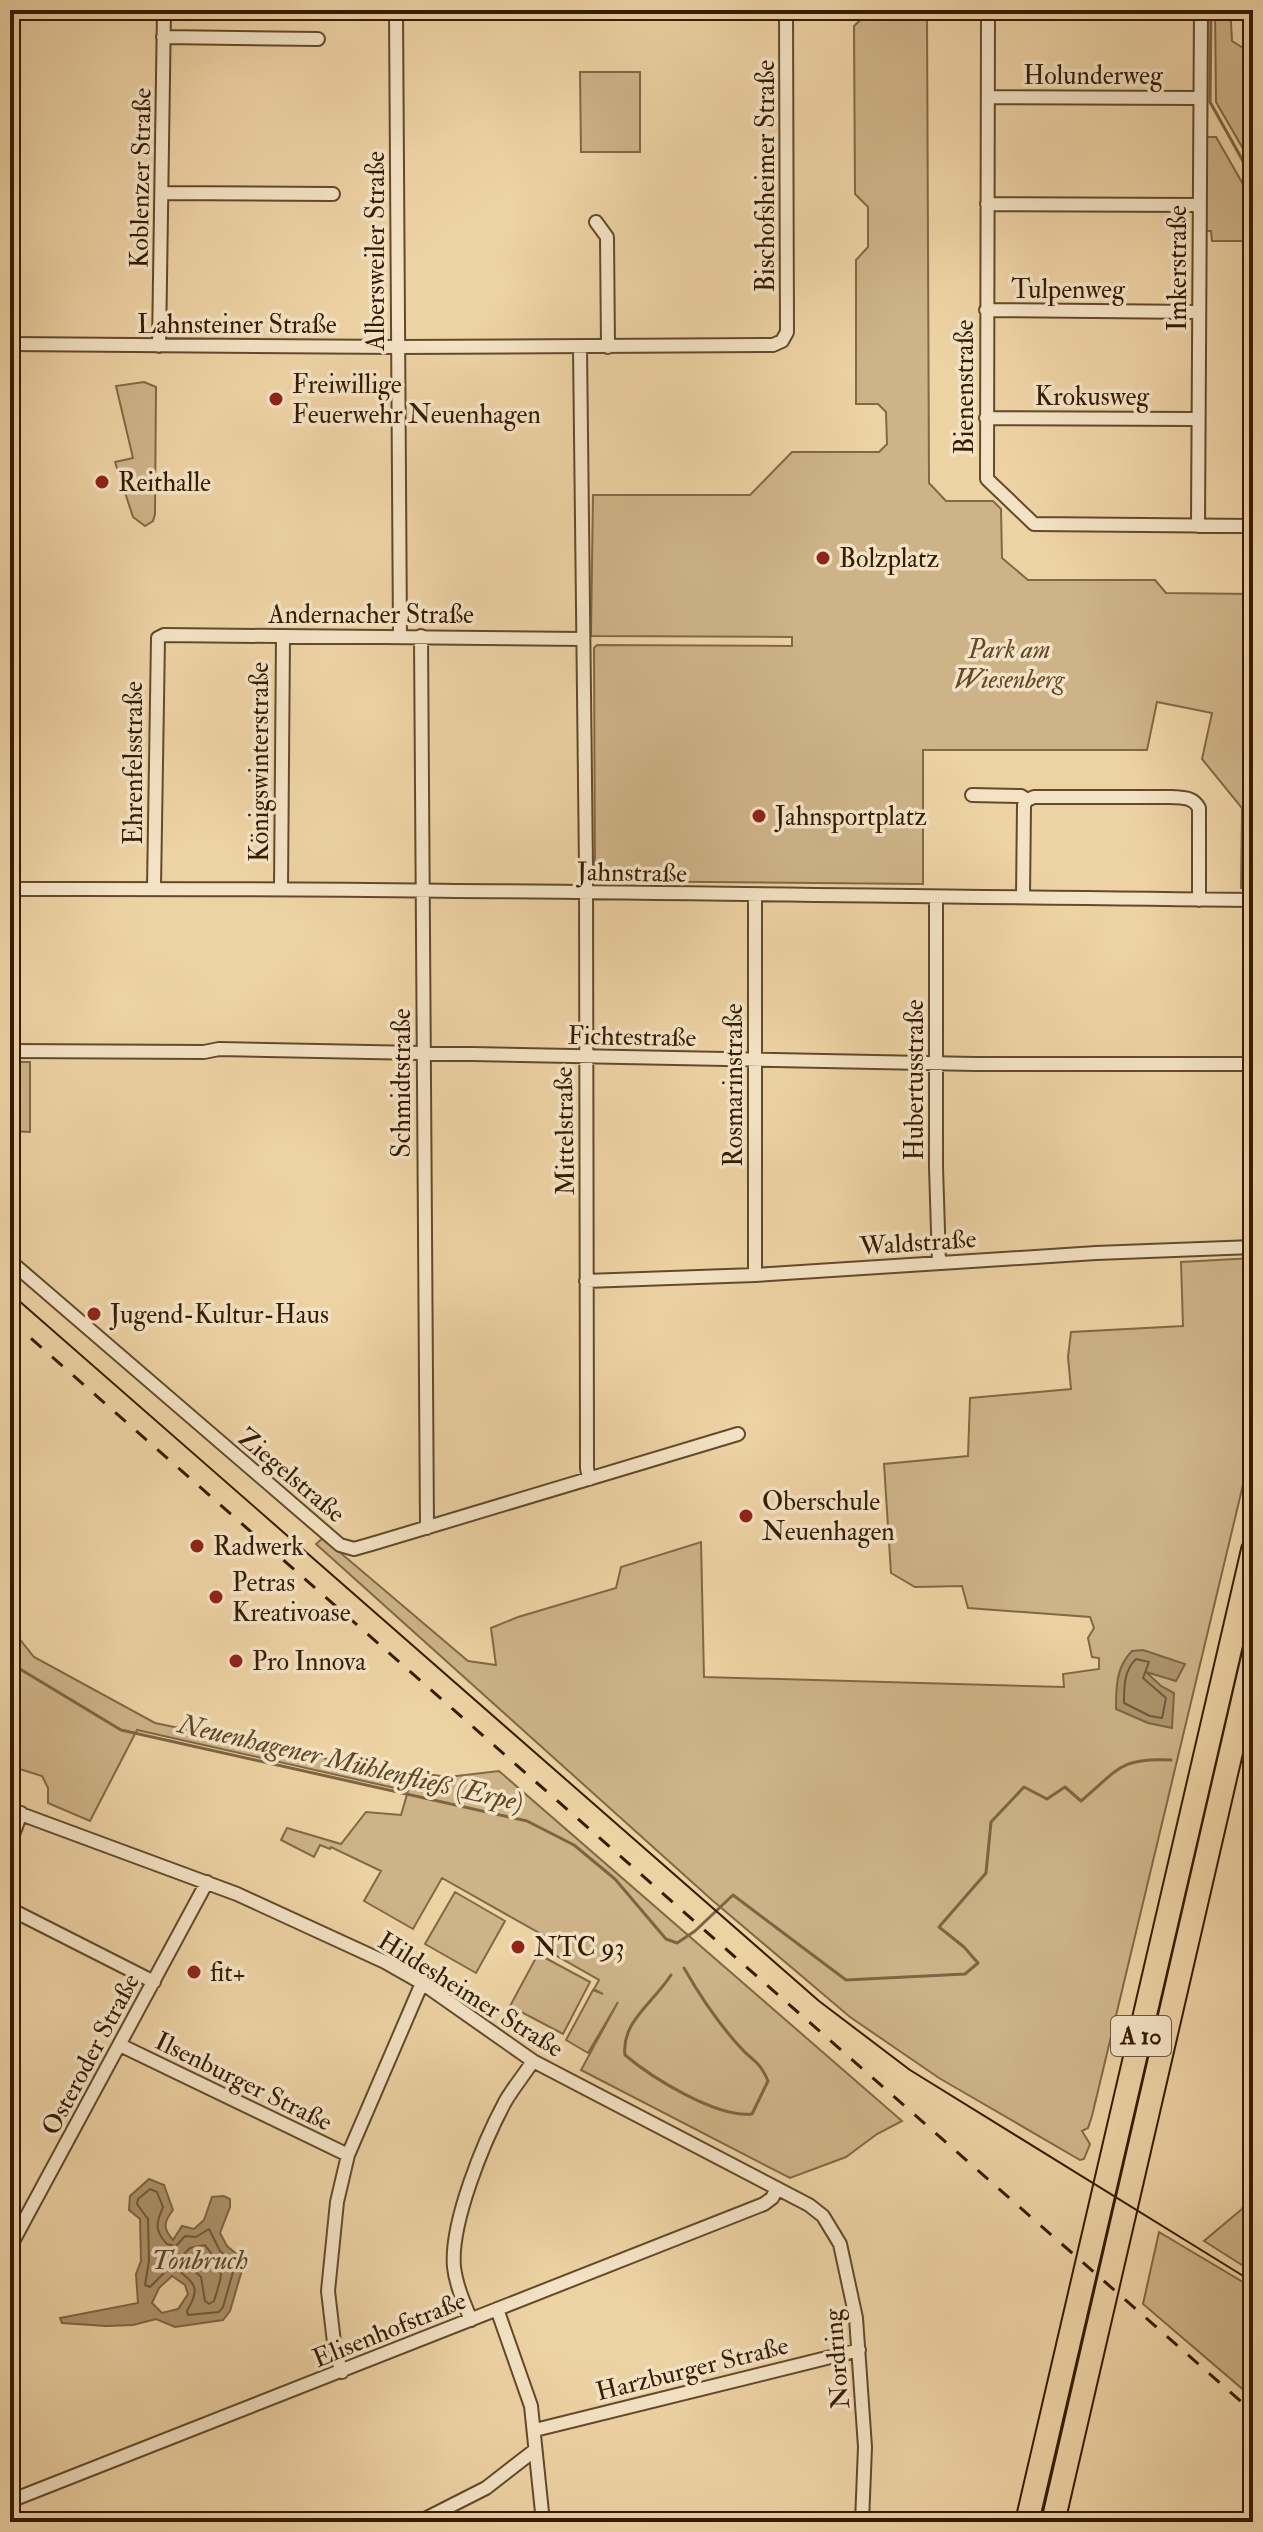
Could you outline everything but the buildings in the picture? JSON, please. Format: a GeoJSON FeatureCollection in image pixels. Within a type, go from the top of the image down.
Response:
{"type":"FeatureCollection","features":[{"type":"Feature","properties":{"kind":"highway","name":"A 10"},"geometry":{"type":"LineString","coordinates":[[1027,2522],[1253,1550]]}},
{"type":"Feature","properties":{"kind":"highway","name":"A 10"},"geometry":{"type":"LineString","coordinates":[[1053,2522],[1253,1657]]}},
{"type":"Feature","properties":{"kind":"street","name":"Koblenzer Straße"},"geometry":{"type":"LineString","coordinates":[[159,346],[164,10]]}},
{"type":"Feature","properties":{"kind":"street","name":"Albersweiler Straße"},"geometry":{"type":"LineString","coordinates":[[396,10],[400,636]]}},
{"type":"Feature","properties":{"kind":"street","name":"Bischofsheimer Straße"},"geometry":{"type":"LineString","coordinates":[[782,341],[787,332],[786,10]]}},
{"type":"Feature","properties":{"kind":"street","name":"Bienenstraße"},"geometry":{"type":"LineString","coordinates":[[988,10],[987,479],[1034,524],[1253,526]]}},
{"type":"Feature","properties":{"kind":"street","name":"Imkerstraße"},"geometry":{"type":"LineString","coordinates":[[1198,526],[1201,10]]}},
{"type":"Feature","properties":{"kind":"street"},"geometry":{"type":"LineString","coordinates":[[163,37],[318,39]]}},
{"type":"Feature","properties":{"kind":"street","name":"Holunderweg"},"geometry":{"type":"LineString","coordinates":[[988,97],[1199,98]]}},
{"type":"Feature","properties":{"kind":"street"},"geometry":{"type":"LineString","coordinates":[[162,193],[333,194]]}},
{"type":"Feature","properties":{"kind":"street"},"geometry":{"type":"LineString","coordinates":[[987,204],[1199,205]]}},
{"type":"Feature","properties":{"kind":"street"},"geometry":{"type":"LineString","coordinates":[[596,222],[607,237],[608,347]]}},
{"type":"Feature","properties":{"kind":"street","name":"Tulpenweg"},"geometry":{"type":"LineString","coordinates":[[986,310],[1198,312]]}},
{"type":"Feature","properties":{"kind":"street","name":"Lahnsteiner Straße"},"geometry":{"type":"LineString","coordinates":[[10,344],[608,347],[773,345],[782,341]]}},
{"type":"Feature","properties":{"kind":"street","name":"Mittelstraße"},"geometry":{"type":"LineString","coordinates":[[580,347],[589,1479]]}},
{"type":"Feature","properties":{"kind":"street","name":"Krokusweg"},"geometry":{"type":"LineString","coordinates":[[986,418],[1197,419]]}},
{"type":"Feature","properties":{"kind":"street","name":"Andernacher Straße"},"geometry":{"type":"LineString","coordinates":[[158,638],[164,635],[583,639]]}},
{"type":"Feature","properties":{"kind":"street","name":"Königswinterstraße"},"geometry":{"type":"LineString","coordinates":[[281,889],[283,636]]}},
{"type":"Feature","properties":{"kind":"street","name":"Schmidtstraße"},"geometry":{"type":"LineString","coordinates":[[421,636],[427,1528]]}},
{"type":"Feature","properties":{"kind":"street","name":"Ehrenfelsstraße"},"geometry":{"type":"LineString","coordinates":[[154,888],[158,638]]}},
{"type":"Feature","properties":{"kind":"street"},"geometry":{"type":"LineString","coordinates":[[972,795],[1021,796],[1027,800]]}},
{"type":"Feature","properties":{"kind":"street"},"geometry":{"type":"LineString","coordinates":[[1023,897],[1024,805],[1027,800],[1034,797],[1172,797],[1195,801],[1199,808],[1199,900]]}},
{"type":"Feature","properties":{"kind":"street","name":"Jahnstraße"},"geometry":{"type":"LineString","coordinates":[[10,889],[422,889],[1253,900]]}},
{"type":"Feature","properties":{"kind":"street","name":"Rosmarinstraße"},"geometry":{"type":"LineString","coordinates":[[755,895],[755,1275]]}},
{"type":"Feature","properties":{"kind":"street","name":"Hubertusstraße"},"geometry":{"type":"LineString","coordinates":[[936,897],[939,1263]]}},
{"type":"Feature","properties":{"kind":"street","name":"Fichtestraße"},"geometry":{"type":"LineString","coordinates":[[10,1051],[204,1052],[219,1049],[935,1063],[1253,1064]]}},
{"type":"Feature","properties":{"kind":"street","name":"Waldstraße"},"geometry":{"type":"LineString","coordinates":[[586,1281],[755,1275],[1096,1253],[1253,1247]]}},
{"type":"Feature","properties":{"kind":"street","name":"Ziegelstraße"},"geometry":{"type":"LineString","coordinates":[[10,1261],[340,1545],[354,1549],[738,1434]]}},
{"type":"Feature","properties":{"kind":"street"},"geometry":{"type":"LineString","coordinates":[[10,1843],[16,1812]]}},
{"type":"Feature","properties":{"kind":"street","name":"Hildesheimer Straße"},"geometry":{"type":"LineString","coordinates":[[16,1812],[207,1882],[325,1934],[422,1983],[533,2061],[809,2205]]}},
{"type":"Feature","properties":{"kind":"street","name":"Osteroder Straße"},"geometry":{"type":"LineString","coordinates":[[10,2247],[207,1882]]}},
{"type":"Feature","properties":{"kind":"street"},"geometry":{"type":"LineString","coordinates":[[10,1909],[154,1982]]}},
{"type":"Feature","properties":{"kind":"street"},"geometry":{"type":"LineString","coordinates":[[342,2372],[335,2351],[328,2291],[335,2216],[348,2155],[422,1983]]}},
{"type":"Feature","properties":{"kind":"street","name":"Ilsenburger Straße"},"geometry":{"type":"LineString","coordinates":[[120,2045],[348,2155]]}},
{"type":"Feature","properties":{"kind":"street"},"geometry":{"type":"LineString","coordinates":[[471,2320],[454,2267],[455,2238],[490,2135],[506,2101],[533,2061]]}},
{"type":"Feature","properties":{"kind":"street","name":"Elisenhofstraße"},"geometry":{"type":"LineString","coordinates":[[10,2501],[764,2204],[777,2189]]}},
{"type":"Feature","properties":{"kind":"street","name":"Nordring"},"geometry":{"type":"LineString","coordinates":[[809,2205],[823,2216],[840,2244],[855,2309],[865,2458],[862,2522]]}},
{"type":"Feature","properties":{"kind":"street"},"geometry":{"type":"LineString","coordinates":[[497,2309],[524,2381],[535,2430],[543,2522]]}},
{"type":"Feature","properties":{"kind":"street","name":"Harzburger Straße"},"geometry":{"type":"LineString","coordinates":[[535,2430],[859,2350]]}},
{"type":"Feature","properties":{"kind":"street"},"geometry":{"type":"LineString","coordinates":[[419,2522],[486,2488],[535,2450]]}},
{"type":"Feature","properties":{"kind":"green space","name":"Park am Wiesenberg"},"geometry":{"type":"Polygon","coordinates":[[[867,10],[927,10],[929,483],[946,501],[993,501],[1001,509],[1002,558],[1028,580],[1155,580],[1166,593],[1253,594],[1253,888],[1241,888],[1242,808],[1202,759],[1212,713],[1157,702],[1147,750],[923,750],[923,884],[595,881],[594,648],[597,645],[792,646],[792,637],[591,636],[593,495],[750,495],[792,452],[879,452],[887,444],[886,412],[878,404],[856,404],[856,260],[868,247],[868,207],[855,194],[854,26],[867,14],[867,10]]]}},
{"type":"Feature","properties":{"kind":"green space"},"geometry":{"type":"Polygon","coordinates":[[[1215,10],[1222,10],[1231,22],[1232,41],[1253,50],[1253,166],[1216,102],[1215,10]]]}},
{"type":"Feature","properties":{"kind":"green space"},"geometry":{"type":"Polygon","coordinates":[[[580,72],[640,72],[640,152],[581,152],[580,72]]]}},
{"type":"Feature","properties":{"kind":"green space"},"geometry":{"type":"Polygon","coordinates":[[[1204,137],[1216,137],[1247,191],[1248,241],[1212,241],[1211,231],[1203,231],[1204,137]]]}},
{"type":"Feature","properties":{"kind":"green space"},"geometry":{"type":"Polygon","coordinates":[[[144,382],[156,387],[155,514],[153,521],[145,526],[133,517],[115,462],[133,458],[116,386],[144,382]]]}},
{"type":"Feature","properties":{"kind":"green space"},"geometry":{"type":"Polygon","coordinates":[[[10,1062],[30,1062],[30,1132],[10,1131],[10,1062]]]}},
{"type":"Feature","properties":{"kind":"green space"},"geometry":{"type":"Polygon","coordinates":[[[1253,1258],[1253,1443],[1092,2116],[1088,2128],[1082,2131],[1090,2144],[1084,2159],[1080,2160],[939,2078],[850,2017],[712,1900],[316,1544],[323,1538],[468,1661],[496,1665],[491,1628],[616,1588],[621,1567],[701,1542],[704,1677],[1064,1687],[1063,1674],[1099,1669],[1099,1658],[1092,1657],[1088,1638],[1094,1628],[1090,1617],[968,1608],[962,1586],[915,1587],[891,1573],[884,1464],[968,1456],[970,1398],[1071,1389],[1068,1357],[1071,1332],[1183,1326],[1181,1262],[1253,1258]]]}},
{"type":"Feature","properties":{"kind":"green space"},"geometry":{"type":"Polygon","coordinates":[[[10,1627],[34,1657],[155,1723],[342,1762],[448,1777],[499,1771],[902,2121],[877,2134],[846,2157],[790,2178],[581,2070],[618,2002],[588,2053],[566,2040],[593,1990],[603,1994],[594,1989],[599,1980],[543,1948],[548,1938],[442,1878],[413,1929],[364,1901],[381,1871],[331,1847],[320,1845],[314,1857],[281,1840],[287,1828],[341,1844],[366,1812],[401,1815],[408,1791],[137,1730],[90,1821],[48,1803],[48,1788],[42,1776],[10,1766],[10,1627]]]}},
{"type":"Feature","properties":{"kind":"green space"},"geometry":{"type":"Polygon","coordinates":[[[455,1892],[505,1921],[476,1973],[425,1944],[455,1892]]]}},
{"type":"Feature","properties":{"kind":"green space"},"geometry":{"type":"Polygon","coordinates":[[[538,1954],[590,1982],[563,2034],[510,2006],[538,1954]]]}},
{"type":"Feature","properties":{"kind":"green space"},"geometry":{"type":"Polygon","coordinates":[[[1253,2185],[1253,2272],[1204,2241],[1242,2209],[1253,2185]]]}},
{"type":"Feature","properties":{"kind":"green space"},"geometry":{"type":"Polygon","coordinates":[[[1159,2232],[1253,2288],[1253,2398],[1143,2304],[1159,2232]]]}},
{"type":"Feature","properties":{"kind":"water"},"geometry":{"type":"Polygon","coordinates":[[[1143,1650],[1185,1664],[1176,1681],[1146,1672],[1174,1693],[1172,1728],[1148,1723],[1116,1709],[1117,1685],[1123,1664],[1132,1651],[1143,1650]]]}},
{"type":"Feature","properties":{"kind":"water","name":"Tonbruch"},"geometry":{"type":"Polygon","coordinates":[[[149,2179],[164,2185],[173,2210],[166,2222],[166,2229],[173,2240],[182,2226],[194,2229],[204,2220],[212,2197],[230,2199],[220,2233],[227,2246],[239,2256],[242,2270],[230,2311],[223,2320],[175,2327],[156,2319],[133,2325],[62,2323],[60,2318],[138,2303],[136,2274],[141,2261],[140,2219],[129,2210],[130,2196],[149,2179]],[[172,2276],[159,2288],[152,2303],[162,2313],[178,2309],[188,2294],[185,2285],[172,2276]]]}},
{"type":"Feature","properties":{"kind":"waterway"},"geometry":{"type":"LineString","coordinates":[[1211,10],[1210,102],[1253,179]]}},
{"type":"Feature","properties":{"kind":"waterway","name":"Neuenhagener Mühlenfließ (Erpe)"},"geometry":{"type":"LineString","coordinates":[[10,1663],[121,1730],[527,1821],[574,1845],[615,1879],[666,1939],[677,1943],[695,1931],[733,1895],[846,1980],[965,1974],[978,1963],[939,1927],[986,1873],[991,1822],[1024,1787],[1047,1799],[1065,1787],[1081,1801],[1130,1763],[1171,1760]]}},
{"type":"Feature","properties":{"kind":"waterway","name":"Neuenhagener Mühlenfließ (Erpe)"},"geometry":{"type":"LineString","coordinates":[[1245,1777],[1253,1775]]}},
{"type":"Feature","properties":{"kind":"waterway"},"geometry":{"type":"LineString","coordinates":[[671,1975],[633,2022],[625,2043],[625,2055],[686,2095],[721,2110],[752,2114],[768,2081],[765,2074],[717,2019],[684,1968]]}},
{"type":"Feature","properties":{"kind":"tram line"},"geometry":{"type":"LineString","coordinates":[[10,1293],[819,2001],[910,2070],[1253,2282]]}},
{"type":"Feature","properties":{"kind":"railway"},"geometry":{"type":"LineString","coordinates":[[10,1320],[1253,2412]]}},
{"type":"Feature","properties":{"kind":"place","name":"Freiwillige Feuerwehr Neuenhagen"},"geometry":{"type":"Point","coordinates":[276,399]}},
{"type":"Feature","properties":{"kind":"place","name":"Reithalle"},"geometry":{"type":"Point","coordinates":[102,482]}},
{"type":"Feature","properties":{"kind":"place","name":"Bolzplatz"},"geometry":{"type":"Point","coordinates":[823,558]}},
{"type":"Feature","properties":{"kind":"place","name":"Jahnsportplatz"},"geometry":{"type":"Point","coordinates":[759,816]}},
{"type":"Feature","properties":{"kind":"place","name":"Jugend-Kultur-Haus"},"geometry":{"type":"Point","coordinates":[94,1314]}},
{"type":"Feature","properties":{"kind":"place","name":"Oberschule Neuenhagen"},"geometry":{"type":"Point","coordinates":[746,1516]}},
{"type":"Feature","properties":{"kind":"place","name":"Radwerk"},"geometry":{"type":"Point","coordinates":[197,1546]}},
{"type":"Feature","properties":{"kind":"place","name":"Petras Kreativoase"},"geometry":{"type":"Point","coordinates":[216,1597]}},
{"type":"Feature","properties":{"kind":"place","name":"Pro Innova"},"geometry":{"type":"Point","coordinates":[236,1661]}},
{"type":"Feature","properties":{"kind":"place","name":"NTC 93"},"geometry":{"type":"Point","coordinates":[518,1947]}},
{"type":"Feature","properties":{"kind":"place","name":"fit+"},"geometry":{"type":"Point","coordinates":[194,1972]}}]}
